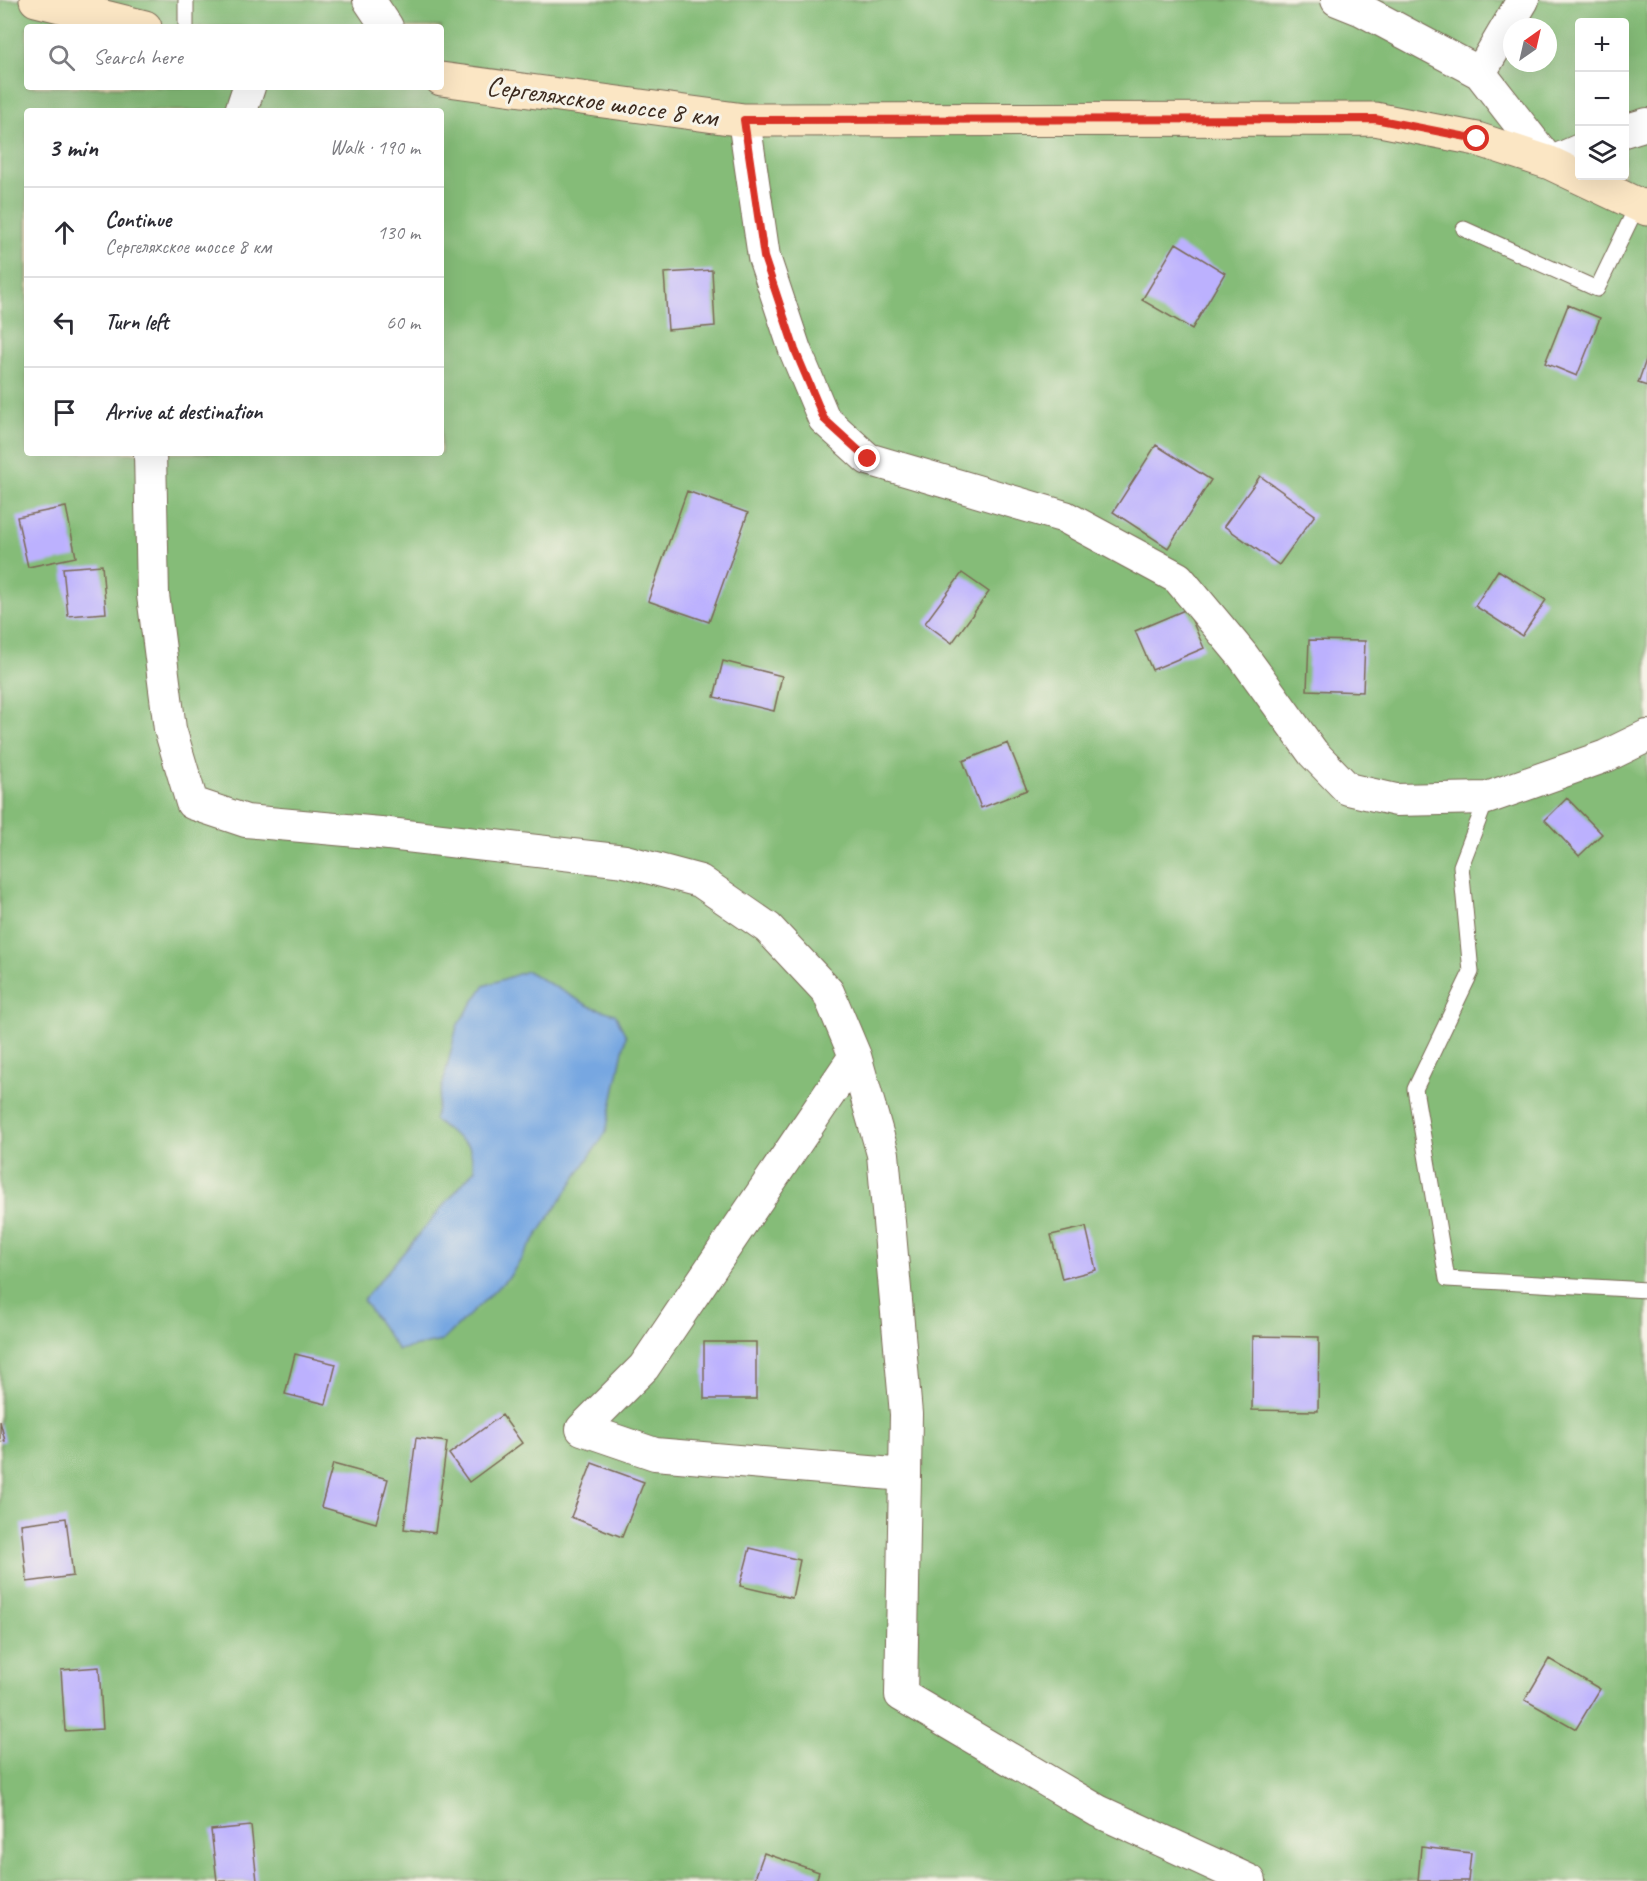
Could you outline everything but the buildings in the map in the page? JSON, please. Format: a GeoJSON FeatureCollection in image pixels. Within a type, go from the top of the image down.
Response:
{"type":"FeatureCollection","features":[{"type":"Feature","properties":{"kind":"main road"},"geometry":{"type":"LineString","coordinates":[[36,0],[133,24]]}},
{"type":"Feature","properties":{"kind":"main road","name":"Сергеляхское шоссе 8 км"},"geometry":{"type":"LineString","coordinates":[[444,79],[744,120],[1375,119],[1477,139],[1550,163],[1643,207]]}},
{"type":"Feature","properties":{"kind":"street"},"geometry":{"type":"LineString","coordinates":[[369,0],[385,24]]}},
{"type":"Feature","properties":{"kind":"street"},"geometry":{"type":"LineString","coordinates":[[1337,0],[1362,10],[1480,73],[1550,163],[1575,152]]}},
{"type":"Feature","properties":{"kind":"street"},"geometry":{"type":"LineString","coordinates":[[1480,73],[1523,0]]}},
{"type":"Feature","properties":{"kind":"street"},"geometry":{"type":"LineString","coordinates":[[242,108],[248,90]]}},
{"type":"Feature","properties":{"kind":"street"},"geometry":{"type":"LineString","coordinates":[[744,120],[764,257],[795,350],[824,419],[868,459],[1065,517],[1178,578],[1243,656],[1313,753],[1348,789],[1396,800],[1487,798],[1606,756],[1647,736]]}},
{"type":"Feature","properties":{"kind":"street"},"geometry":{"type":"LineString","coordinates":[[1629,129],[1647,124]]}},
{"type":"Feature","properties":{"kind":"street"},"geometry":{"type":"LineString","coordinates":[[150,456],[153,595],[170,729],[192,803],[246,821],[380,833],[625,861],[700,881],[768,928],[828,992],[855,1056],[883,1154],[906,1414],[901,1695],[1098,1811],[1250,1881]]}},
{"type":"Feature","properties":{"kind":"street"},"geometry":{"type":"LineString","coordinates":[[855,1056],[644,1367],[582,1430],[655,1454],[905,1475]]}},
{"type":"Feature","properties":{"kind":"lane"},"geometry":{"type":"LineString","coordinates":[[186,0],[186,24]]}},
{"type":"Feature","properties":{"kind":"lane"},"geometry":{"type":"LineString","coordinates":[[1464,229],[1596,289],[1643,207]]}},
{"type":"Feature","properties":{"kind":"lane"},"geometry":{"type":"LineString","coordinates":[[1487,798],[1461,866],[1472,972],[1415,1089],[1446,1280],[1647,1290]]}},
{"type":"Feature","properties":{"kind":"green space"},"geometry":{"type":"Polygon","coordinates":[[[0,0],[1647,0],[1647,1881],[0,1881],[0,0]]]}},
{"type":"Feature","properties":{"kind":"water"},"geometry":{"type":"Polygon","coordinates":[[[527,971],[589,1006],[615,1014],[626,1036],[606,1132],[510,1276],[442,1341],[398,1350],[363,1300],[475,1169],[469,1146],[434,1120],[457,1026],[484,986],[527,971]]]}},
{"type":"Feature","properties":{"kind":"route"},"geometry":{"type":"LineString","coordinates":[[868,459],[824,419],[795,350],[764,257],[744,120],[1375,119],[1477,139]]}}]}
